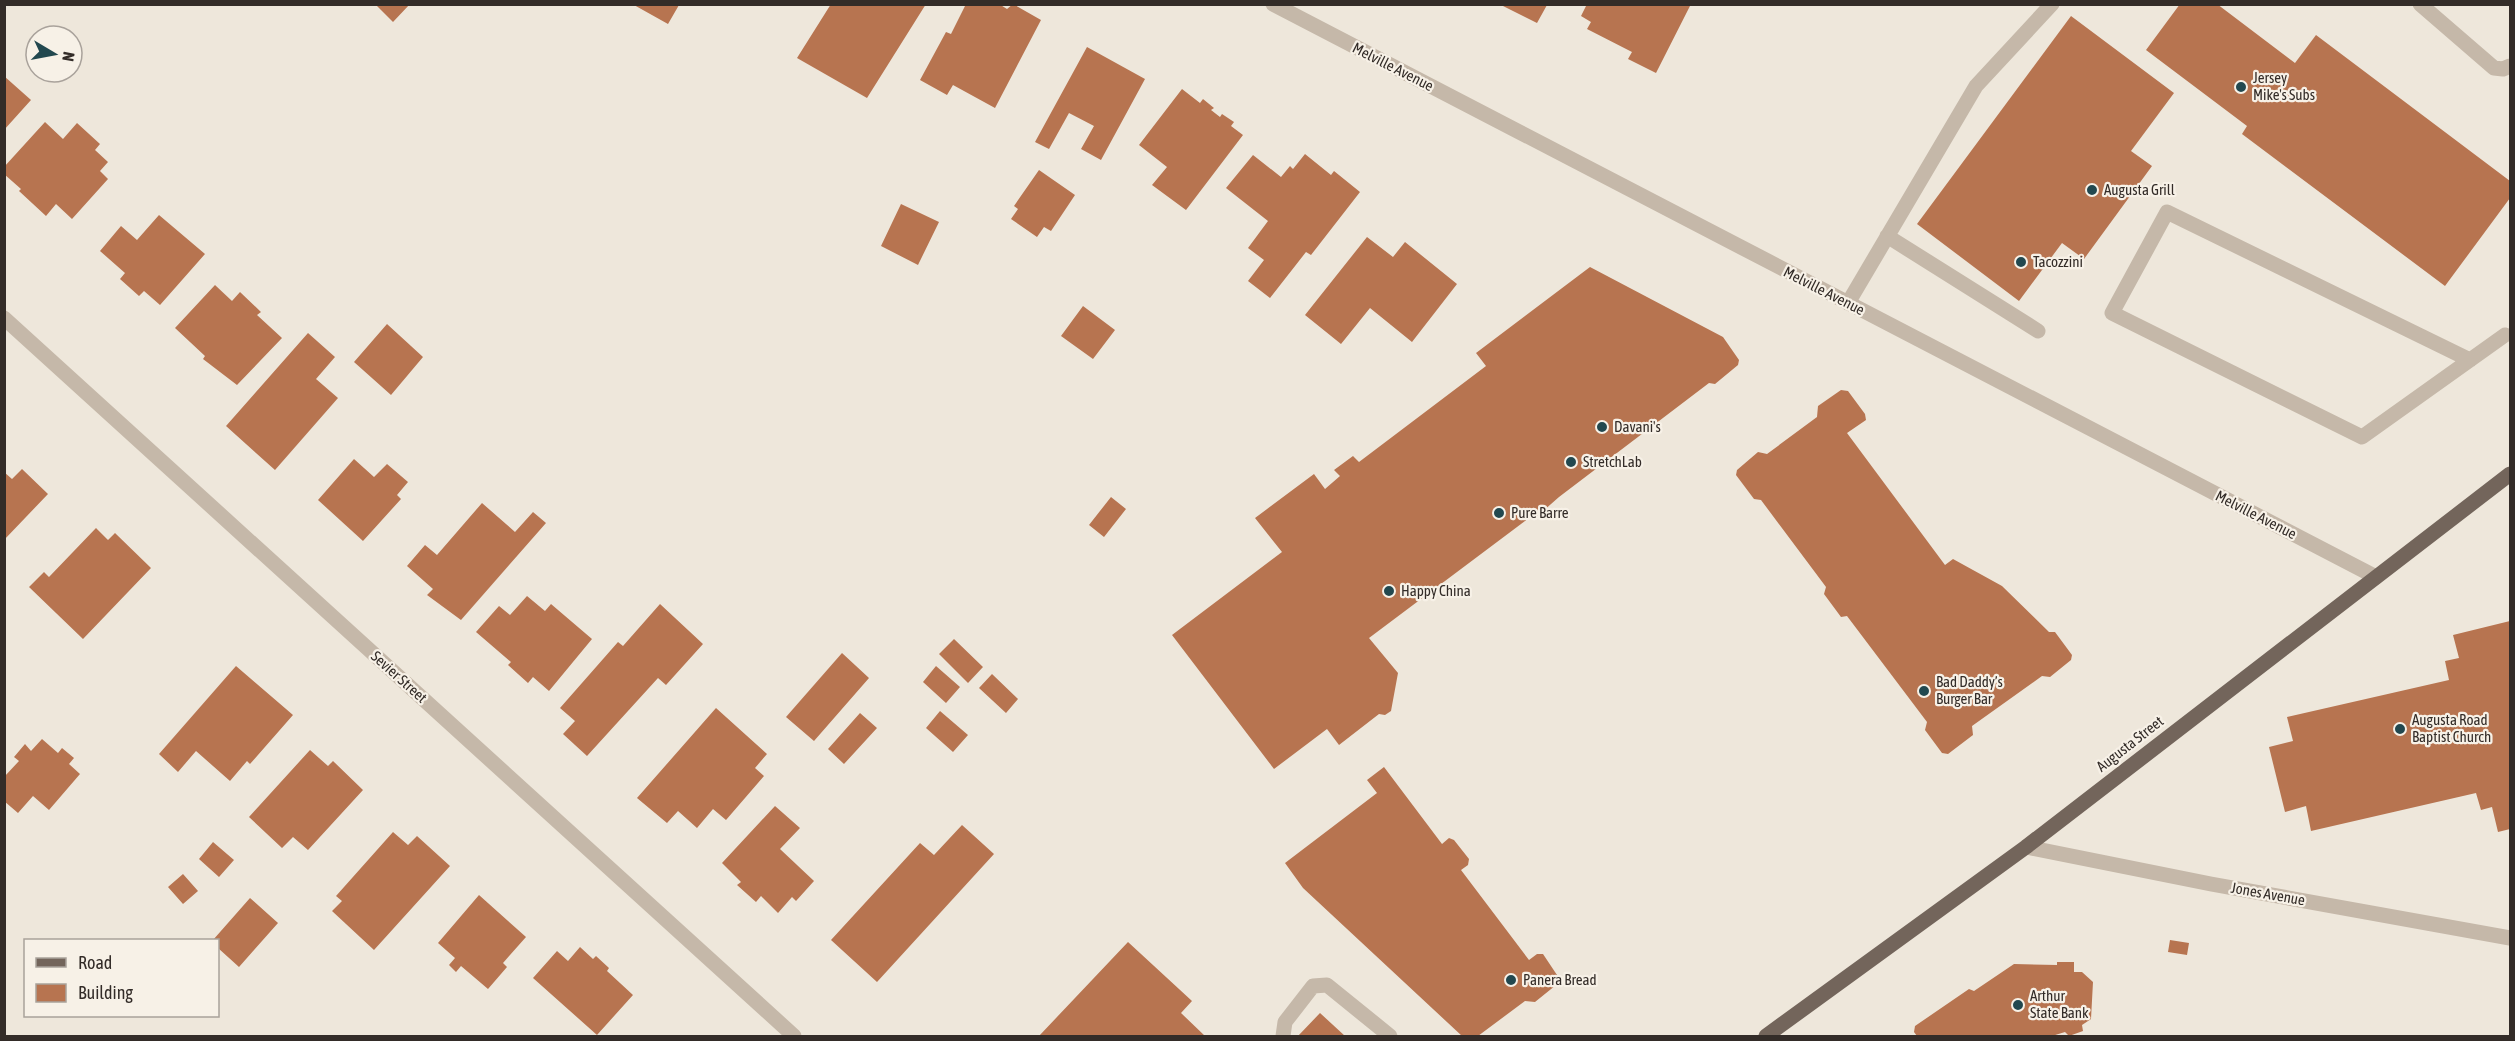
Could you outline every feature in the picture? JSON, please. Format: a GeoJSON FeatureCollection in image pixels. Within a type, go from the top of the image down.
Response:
{"type":"FeatureCollection","features":[{"type":"Feature","properties":{"kind":"main road","name":"Augusta Street"},"geometry":{"type":"LineString","coordinates":[[1766,1036],[2026,847],[2511,474]]}},
{"type":"Feature","properties":{"kind":"street","name":"Melville Avenue"},"geometry":{"type":"LineString","coordinates":[[1273,4],[2376,577]]}},
{"type":"Feature","properties":{"kind":"street"},"geometry":{"type":"LineString","coordinates":[[1848,303],[1976,86],[2052,4]]}},
{"type":"Feature","properties":{"kind":"street"},"geometry":{"type":"LineString","coordinates":[[2420,4],[2494,68],[2503,69],[2511,66]]}},
{"type":"Feature","properties":{"kind":"street"},"geometry":{"type":"LineString","coordinates":[[2470,360],[2167,212],[2112,313],[2362,437],[2470,360],[2509,336]]}},
{"type":"Feature","properties":{"kind":"street"},"geometry":{"type":"LineString","coordinates":[[1887,236],[2038,331]]}},
{"type":"Feature","properties":{"kind":"street","name":"Sevier Street"},"geometry":{"type":"LineString","coordinates":[[4,318],[792,1036]]}},
{"type":"Feature","properties":{"kind":"street","name":"Jones Avenue"},"geometry":{"type":"LineString","coordinates":[[2026,847],[2211,884],[2511,938]]}},
{"type":"Feature","properties":{"kind":"street"},"geometry":{"type":"LineString","coordinates":[[1283,1036],[1285,1022],[1313,986],[1327,985],[1390,1036]]}},
{"type":"Feature","properties":{"kind":"building"},"geometry":{"type":"Polygon","coordinates":[[[375,4],[410,4],[393,22],[375,4]]]}},
{"type":"Feature","properties":{"kind":"building"},"geometry":{"type":"Polygon","coordinates":[[[831,4],[926,4],[867,98],[797,58],[831,4]]]}},
{"type":"Feature","properties":{"kind":"building"},"geometry":{"type":"Polygon","coordinates":[[[966,4],[999,4],[1007,9],[1013,4],[1041,20],[995,108],[953,85],[947,95],[920,80],[946,32],[951,34],[966,4]]]}},
{"type":"Feature","properties":{"kind":"building"},"geometry":{"type":"Polygon","coordinates":[[[1587,4],[1691,4],[1656,73],[1628,59],[1632,52],[1587,29],[1591,22],[1581,16],[1587,4]]]}},
{"type":"Feature","properties":{"kind":"building"},"geometry":{"type":"Polygon","coordinates":[[[2180,4],[2217,4],[2295,63],[2316,35],[2510,181],[2510,198],[2445,286],[2242,134],[2247,126],[2146,50],[2180,4]]]}},
{"type":"Feature","properties":{"kind":"building"},"geometry":{"type":"Polygon","coordinates":[[[634,5],[679,5],[668,24],[634,5]]]}},
{"type":"Feature","properties":{"kind":"building"},"geometry":{"type":"Polygon","coordinates":[[[1501,5],[1547,5],[1537,23],[1501,5]]]}},
{"type":"Feature","properties":{"kind":"building"},"geometry":{"type":"Polygon","coordinates":[[[2071,16],[2174,93],[2131,151],[2152,166],[2084,259],[2062,243],[2019,301],[1917,224],[2071,16]]]}},
{"type":"Feature","properties":{"kind":"building"},"geometry":{"type":"Polygon","coordinates":[[[1087,47],[1145,79],[1101,160],[1081,149],[1094,126],[1069,113],[1049,149],[1035,142],[1087,47]]]}},
{"type":"Feature","properties":{"kind":"building"},"geometry":{"type":"Polygon","coordinates":[[[4,76],[31,100],[4,130],[4,76]]]}},
{"type":"Feature","properties":{"kind":"building"},"geometry":{"type":"Polygon","coordinates":[[[1182,89],[1200,103],[1203,99],[1214,108],[1211,110],[1220,117],[1222,114],[1234,122],[1231,126],[1243,135],[1186,210],[1152,185],[1167,167],[1139,145],[1182,89]]]}},
{"type":"Feature","properties":{"kind":"building"},"geometry":{"type":"Polygon","coordinates":[[[45,122],[63,139],[77,123],[100,144],[95,150],[108,162],[100,171],[108,179],[72,219],[56,204],[46,216],[4,174],[4,167],[45,122]]]}},
{"type":"Feature","properties":{"kind":"building"},"geometry":{"type":"Polygon","coordinates":[[[1305,154],[1331,175],[1334,171],[1360,192],[1311,255],[1306,252],[1270,298],[1248,281],[1264,260],[1248,248],[1268,221],[1226,188],[1253,155],[1281,177],[1290,166],[1293,169],[1305,154]]]}},
{"type":"Feature","properties":{"kind":"building"},"geometry":{"type":"Polygon","coordinates":[[[1039,170],[1075,195],[1051,231],[1044,227],[1037,237],[1011,219],[1018,209],[1014,206],[1039,170]]]}},
{"type":"Feature","properties":{"kind":"building"},"geometry":{"type":"Polygon","coordinates":[[[901,204],[939,222],[918,265],[881,246],[901,204]]]}},
{"type":"Feature","properties":{"kind":"building"},"geometry":{"type":"Polygon","coordinates":[[[159,215],[205,254],[160,305],[144,291],[139,296],[120,279],[125,273],[100,251],[121,226],[137,240],[159,215]]]}},
{"type":"Feature","properties":{"kind":"building"},"geometry":{"type":"Polygon","coordinates":[[[1367,237],[1393,257],[1405,242],[1457,284],[1412,342],[1370,308],[1341,344],[1305,315],[1367,237]]]}},
{"type":"Feature","properties":{"kind":"building"},"geometry":{"type":"Polygon","coordinates":[[[1590,267],[1723,337],[1739,360],[1738,365],[1715,384],[1709,383],[1559,497],[1534,519],[1529,518],[1369,638],[1398,673],[1391,711],[1385,715],[1379,714],[1339,745],[1327,729],[1274,769],[1172,635],[1282,552],[1255,518],[1314,474],[1325,489],[1340,476],[1334,470],[1353,456],[1359,462],[1486,366],[1476,353],[1590,267]]]}},
{"type":"Feature","properties":{"kind":"building"},"geometry":{"type":"Polygon","coordinates":[[[215,285],[232,301],[240,292],[261,312],[257,315],[282,338],[237,385],[203,359],[205,356],[175,328],[215,285]]]}},
{"type":"Feature","properties":{"kind":"building"},"geometry":{"type":"Polygon","coordinates":[[[1083,306],[1115,330],[1093,359],[1061,336],[1083,306]]]}},
{"type":"Feature","properties":{"kind":"building"},"geometry":{"type":"Polygon","coordinates":[[[387,324],[423,357],[391,395],[354,362],[387,324]]]}},
{"type":"Feature","properties":{"kind":"building"},"geometry":{"type":"Polygon","coordinates":[[[308,333],[335,357],[316,379],[338,398],[275,470],[226,426],[308,333]]]}},
{"type":"Feature","properties":{"kind":"building"},"geometry":{"type":"Polygon","coordinates":[[[1841,390],[1848,391],[1865,414],[1866,420],[1847,433],[1945,565],[1953,559],[2002,586],[2049,632],[2055,632],[2072,655],[2071,660],[2050,677],[2042,676],[1972,726],[1973,735],[1948,754],[1942,753],[1925,730],[1927,722],[1847,616],[1841,617],[1824,594],[1826,587],[1761,500],[1754,499],[1736,475],[1737,470],[1758,452],[1767,454],[1817,417],[1818,406],[1841,390]]]}},
{"type":"Feature","properties":{"kind":"building"},"geometry":{"type":"Polygon","coordinates":[[[354,459],[374,477],[387,464],[408,482],[397,495],[401,499],[363,541],[318,500],[354,459]]]}},
{"type":"Feature","properties":{"kind":"building"},"geometry":{"type":"Polygon","coordinates":[[[22,469],[48,494],[4,540],[4,472],[12,479],[22,469]]]}},
{"type":"Feature","properties":{"kind":"building"},"geometry":{"type":"Polygon","coordinates":[[[1111,497],[1126,509],[1104,537],[1089,525],[1111,497]]]}},
{"type":"Feature","properties":{"kind":"building"},"geometry":{"type":"Polygon","coordinates":[[[482,503],[515,532],[533,512],[546,523],[461,620],[427,595],[433,589],[407,566],[425,545],[437,555],[482,503]]]}},
{"type":"Feature","properties":{"kind":"building"},"geometry":{"type":"Polygon","coordinates":[[[96,528],[108,540],[115,533],[151,568],[83,639],[29,587],[44,572],[49,577],[96,528]]]}},
{"type":"Feature","properties":{"kind":"building"},"geometry":{"type":"Polygon","coordinates":[[[527,596],[545,611],[551,604],[592,639],[549,691],[533,677],[528,683],[508,665],[511,662],[476,632],[499,606],[510,615],[527,596]]]}},
{"type":"Feature","properties":{"kind":"building"},"geometry":{"type":"Polygon","coordinates":[[[660,604],[703,644],[666,685],[658,678],[587,756],[563,734],[575,721],[560,708],[618,642],[623,646],[660,604]]]}},
{"type":"Feature","properties":{"kind":"building","name":"Augusta Road Baptist Church"},"geometry":{"type":"Polygon","coordinates":[[[2510,621],[2510,829],[2498,832],[2492,807],[2481,810],[2476,793],[2311,831],[2306,806],[2285,812],[2269,747],[2293,741],[2287,717],[2449,680],[2445,661],[2459,658],[2453,635],[2510,621]]]}},
{"type":"Feature","properties":{"kind":"building"},"geometry":{"type":"Polygon","coordinates":[[[954,639],[983,667],[968,683],[939,654],[954,639]]]}},
{"type":"Feature","properties":{"kind":"building"},"geometry":{"type":"Polygon","coordinates":[[[842,653],[869,678],[814,741],[786,717],[842,653]]]}},
{"type":"Feature","properties":{"kind":"building"},"geometry":{"type":"Polygon","coordinates":[[[236,666],[293,715],[250,764],[247,761],[230,781],[196,751],[178,772],[159,754],[236,666]]]}},
{"type":"Feature","properties":{"kind":"building"},"geometry":{"type":"Polygon","coordinates":[[[936,666],[960,687],[946,703],[923,682],[936,666]]]}},
{"type":"Feature","properties":{"kind":"building"},"geometry":{"type":"Polygon","coordinates":[[[992,674],[1018,699],[1006,713],[979,688],[992,674]]]}},
{"type":"Feature","properties":{"kind":"building"},"geometry":{"type":"Polygon","coordinates":[[[716,708],[767,754],[755,768],[764,776],[726,820],[713,809],[697,828],[678,811],[667,823],[637,798],[716,708]]]}},
{"type":"Feature","properties":{"kind":"building"},"geometry":{"type":"Polygon","coordinates":[[[940,711],[968,735],[953,752],[926,728],[940,711]]]}},
{"type":"Feature","properties":{"kind":"building"},"geometry":{"type":"Polygon","coordinates":[[[860,713],[877,728],[844,764],[828,749],[860,713]]]}},
{"type":"Feature","properties":{"kind":"building"},"geometry":{"type":"Polygon","coordinates":[[[42,739],[58,753],[62,748],[74,758],[69,764],[80,774],[49,810],[33,796],[18,813],[4,801],[4,777],[19,761],[14,757],[25,744],[31,751],[42,739]]]}},
{"type":"Feature","properties":{"kind":"building"},"geometry":{"type":"Polygon","coordinates":[[[310,750],[328,766],[333,761],[363,790],[308,850],[293,837],[282,848],[249,817],[310,750]]]}},
{"type":"Feature","properties":{"kind":"building"},"geometry":{"type":"Polygon","coordinates":[[[1384,767],[1442,844],[1449,838],[1454,840],[1469,859],[1468,865],[1461,870],[1529,960],[1537,954],[1543,954],[1561,981],[1535,1002],[1525,1001],[1478,1036],[1462,1036],[1303,888],[1285,863],[1377,793],[1367,780],[1384,767]]]}},
{"type":"Feature","properties":{"kind":"building"},"geometry":{"type":"Polygon","coordinates":[[[775,806],[800,828],[780,849],[814,881],[796,901],[792,897],[778,913],[761,896],[756,902],[737,885],[741,882],[722,863],[775,806]]]}},
{"type":"Feature","properties":{"kind":"building"},"geometry":{"type":"Polygon","coordinates":[[[962,825],[994,854],[877,982],[831,940],[920,843],[934,855],[962,825]]]}},
{"type":"Feature","properties":{"kind":"building"},"geometry":{"type":"Polygon","coordinates":[[[393,832],[408,845],[417,836],[450,866],[374,950],[332,911],[342,901],[336,896],[393,832]]]}},
{"type":"Feature","properties":{"kind":"building"},"geometry":{"type":"Polygon","coordinates":[[[213,842],[234,860],[219,877],[199,859],[213,842]]]}},
{"type":"Feature","properties":{"kind":"building"},"geometry":{"type":"Polygon","coordinates":[[[183,874],[198,891],[183,904],[168,887],[183,874]]]}},
{"type":"Feature","properties":{"kind":"building"},"geometry":{"type":"Polygon","coordinates":[[[479,895],[526,937],[503,963],[507,967],[488,989],[461,966],[456,972],[449,965],[455,958],[438,943],[479,895]]]}},
{"type":"Feature","properties":{"kind":"building"},"geometry":{"type":"Polygon","coordinates":[[[250,898],[278,923],[239,967],[219,949],[219,939],[214,939],[250,898]]]}},
{"type":"Feature","properties":{"kind":"building"},"geometry":{"type":"Polygon","coordinates":[[[2170,940],[2189,943],[2187,955],[2168,952],[2170,940]]]}},
{"type":"Feature","properties":{"kind":"building"},"geometry":{"type":"Polygon","coordinates":[[[1128,942],[1192,1001],[1181,1013],[1205,1036],[1039,1036],[1128,942]]]}},
{"type":"Feature","properties":{"kind":"building"},"geometry":{"type":"Polygon","coordinates":[[[580,947],[593,959],[596,956],[609,968],[607,971],[633,995],[597,1035],[533,978],[557,951],[568,961],[580,947]]]}},
{"type":"Feature","properties":{"kind":"building","name":"Arthur State Bank"},"geometry":{"type":"Polygon","coordinates":[[[2057,962],[2074,962],[2074,972],[2082,972],[2093,982],[2091,1019],[2082,1025],[2083,1031],[2069,1036],[2065,1032],[2052,1036],[1917,1036],[1914,1032],[1915,1026],[1969,989],[1974,991],[2014,964],[2057,965],[2057,962]]]}},
{"type":"Feature","properties":{"kind":"building"},"geometry":{"type":"Polygon","coordinates":[[[1320,1013],[1345,1036],[1298,1036],[1320,1013]]]}},
{"type":"Feature","properties":{"kind":"place","name":"Jersey Mike's Subs"},"geometry":{"type":"Point","coordinates":[2241,87]}},
{"type":"Feature","properties":{"kind":"place","name":"Augusta Grill"},"geometry":{"type":"Point","coordinates":[2092,190]}},
{"type":"Feature","properties":{"kind":"place","name":"Tacozzini"},"geometry":{"type":"Point","coordinates":[2021,262]}},
{"type":"Feature","properties":{"kind":"place","name":"Davani's"},"geometry":{"type":"Point","coordinates":[1602,427]}},
{"type":"Feature","properties":{"kind":"place","name":"StretchLab"},"geometry":{"type":"Point","coordinates":[1571,462]}},
{"type":"Feature","properties":{"kind":"place","name":"Pure Barre"},"geometry":{"type":"Point","coordinates":[1499,513]}},
{"type":"Feature","properties":{"kind":"place","name":"Happy China"},"geometry":{"type":"Point","coordinates":[1389,591]}},
{"type":"Feature","properties":{"kind":"place","name":"Bad Daddy’s Burger Bar"},"geometry":{"type":"Point","coordinates":[1924,691]}},
{"type":"Feature","properties":{"kind":"place","name":"Augusta Road Baptist Church"},"geometry":{"type":"Point","coordinates":[2400,729]}},
{"type":"Feature","properties":{"kind":"place","name":"Panera Bread"},"geometry":{"type":"Point","coordinates":[1511,980]}},
{"type":"Feature","properties":{"kind":"place","name":"Arthur State Bank"},"geometry":{"type":"Point","coordinates":[2018,1005]}}]}
